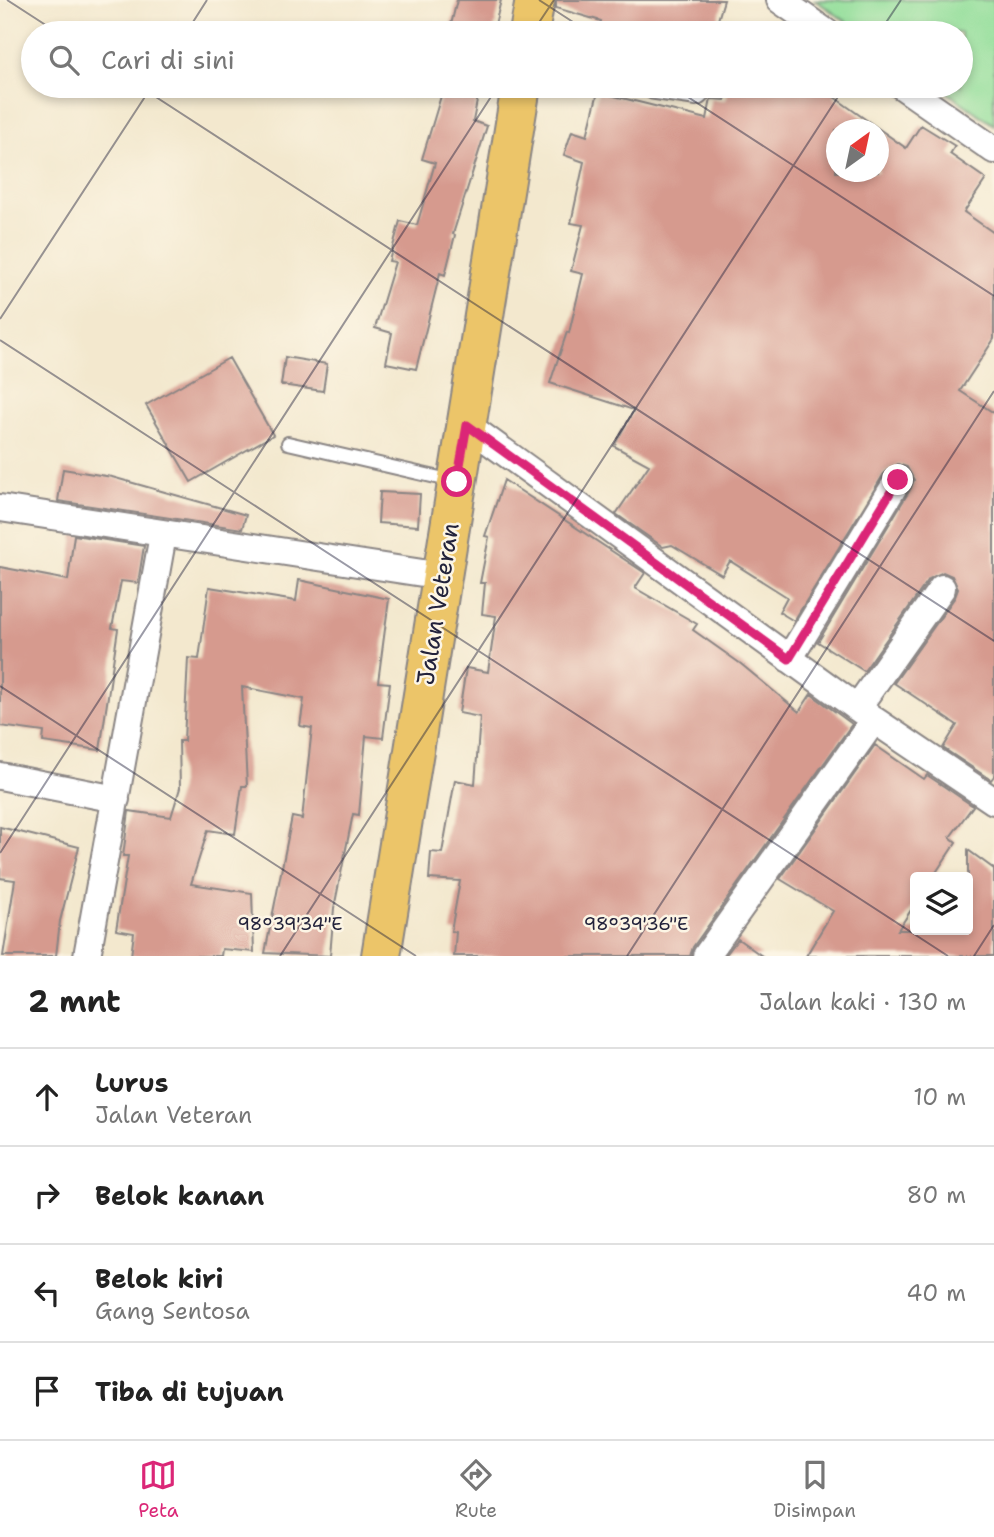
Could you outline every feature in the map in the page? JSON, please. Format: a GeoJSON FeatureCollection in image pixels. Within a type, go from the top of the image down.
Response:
{"type":"FeatureCollection","features":[{"type":"Feature","properties":{"kind":"main road"},"geometry":{"type":"LineString","coordinates":[[531,21],[535,0]]}},
{"type":"Feature","properties":{"kind":"main road","name":"Jalan Veteran"},"geometry":{"type":"LineString","coordinates":[[381,956],[519,98]]}},
{"type":"Feature","properties":{"kind":"street"},"geometry":{"type":"LineString","coordinates":[[780,0],[810,21]]}},
{"type":"Feature","properties":{"kind":"street"},"geometry":{"type":"LineString","coordinates":[[919,98],[994,150]]}},
{"type":"Feature","properties":{"kind":"street"},"geometry":{"type":"LineString","coordinates":[[467,425],[866,714],[994,801]]}},
{"type":"Feature","properties":{"kind":"street"},"geometry":{"type":"LineString","coordinates":[[789,659],[898,480]]}},
{"type":"Feature","properties":{"kind":"street"},"geometry":{"type":"LineString","coordinates":[[0,508],[442,576]]}},
{"type":"Feature","properties":{"kind":"street"},"geometry":{"type":"LineString","coordinates":[[87,956],[163,535]]}},
{"type":"Feature","properties":{"kind":"street"},"geometry":{"type":"LineString","coordinates":[[706,956],[866,714],[942,588]]}},
{"type":"Feature","properties":{"kind":"street"},"geometry":{"type":"LineString","coordinates":[[0,776],[116,799]]}},
{"type":"Feature","properties":{"kind":"lane"},"geometry":{"type":"LineString","coordinates":[[288,443],[457,482]]}},
{"type":"Feature","properties":{"kind":"green space"},"geometry":{"type":"Polygon","coordinates":[[[815,0],[994,0],[994,125],[955,98],[973,98],[973,21],[846,21],[815,0]]]}},
{"type":"Feature","properties":{"kind":"building"},"geometry":{"type":"Polygon","coordinates":[[[457,0],[501,0],[496,21],[452,21],[457,0]]]}},
{"type":"Feature","properties":{"kind":"building"},"geometry":{"type":"Polygon","coordinates":[[[556,0],[724,0],[718,21],[601,21],[556,8],[556,0]]]}},
{"type":"Feature","properties":{"kind":"building"},"geometry":{"type":"Polygon","coordinates":[[[440,98],[478,98],[473,121],[487,126],[453,234],[455,235],[445,275],[440,273],[416,369],[386,363],[392,333],[375,328],[395,262],[389,261],[400,221],[417,225],[435,163],[422,159],[440,98]]]}},
{"type":"Feature","properties":{"kind":"building"},"geometry":{"type":"Polygon","coordinates":[[[596,98],[622,98],[707,119],[711,99],[835,98],[865,119],[826,119],[826,182],[889,182],[889,136],[906,148],[921,125],[955,146],[950,154],[986,179],[964,212],[994,233],[994,339],[960,391],[994,413],[994,776],[991,780],[943,748],[957,725],[894,683],[955,597],[958,589],[952,576],[943,572],[929,579],[864,671],[818,642],[911,488],[914,480],[907,467],[898,464],[885,472],[794,621],[779,612],[787,597],[730,561],[722,575],[672,545],[663,547],[616,514],[649,465],[614,446],[634,410],[550,383],[567,332],[569,333],[583,274],[571,271],[583,225],[571,223],[584,162],[564,155],[572,131],[587,136],[596,98]]]}},
{"type":"Feature","properties":{"kind":"building"},"geometry":{"type":"Polygon","coordinates":[[[285,357],[327,364],[323,391],[281,385],[285,357]]]}},
{"type":"Feature","properties":{"kind":"building"},"geometry":{"type":"Polygon","coordinates":[[[229,358],[273,435],[191,482],[146,405],[229,358]]]}},
{"type":"Feature","properties":{"kind":"building"},"geometry":{"type":"Polygon","coordinates":[[[63,469],[112,477],[246,515],[242,529],[58,501],[63,469]]]}},
{"type":"Feature","properties":{"kind":"building"},"geometry":{"type":"Polygon","coordinates":[[[504,480],[645,573],[635,588],[697,624],[693,630],[741,664],[799,712],[811,694],[852,724],[693,947],[690,956],[454,956],[456,932],[451,931],[460,881],[429,879],[431,852],[442,853],[455,780],[475,784],[480,717],[459,713],[466,668],[488,672],[496,616],[482,614],[485,583],[480,583],[489,537],[485,536],[504,480]]]}},
{"type":"Feature","properties":{"kind":"building"},"geometry":{"type":"Polygon","coordinates":[[[380,492],[420,494],[418,526],[378,523],[380,492]]]}},
{"type":"Feature","properties":{"kind":"building"},"geometry":{"type":"Polygon","coordinates":[[[74,535],[144,546],[138,583],[121,581],[112,628],[118,629],[100,750],[43,742],[44,732],[0,726],[0,567],[68,580],[74,535]]]}},
{"type":"Feature","properties":{"kind":"building"},"geometry":{"type":"Polygon","coordinates":[[[299,580],[389,599],[378,682],[390,683],[383,738],[366,736],[359,815],[353,814],[334,908],[330,956],[265,953],[292,817],[302,819],[312,728],[300,726],[304,699],[242,687],[247,786],[242,786],[235,834],[208,830],[191,884],[252,893],[254,952],[222,949],[221,956],[131,956],[134,933],[116,930],[128,856],[123,856],[129,811],[171,817],[180,788],[179,741],[184,741],[188,658],[199,659],[209,587],[296,601],[299,580]]]}},
{"type":"Feature","properties":{"kind":"building"},"geometry":{"type":"Polygon","coordinates":[[[875,745],[924,779],[927,775],[973,806],[950,837],[956,842],[936,872],[910,872],[910,912],[898,930],[910,930],[910,935],[973,935],[973,872],[968,872],[968,850],[994,869],[994,956],[806,956],[833,911],[780,879],[875,745]]]}},
{"type":"Feature","properties":{"kind":"building"},"geometry":{"type":"Polygon","coordinates":[[[0,827],[79,847],[60,921],[56,956],[3,956],[15,880],[0,878],[0,827]]]}},
{"type":"Feature","properties":{"kind":"building"},"geometry":{"type":"Polygon","coordinates":[[[738,939],[762,956],[725,956],[738,939]]]}},
{"type":"Feature","properties":{"kind":"route"},"geometry":{"type":"LineString","coordinates":[[457,482],[467,425],[789,659],[898,480]]}}]}
